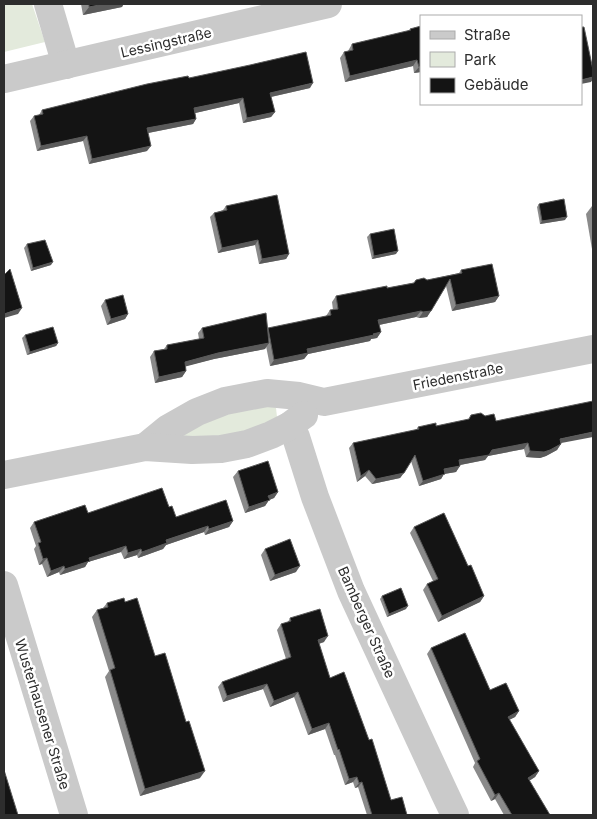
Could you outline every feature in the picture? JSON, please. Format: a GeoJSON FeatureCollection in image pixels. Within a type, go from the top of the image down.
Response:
{"type":"FeatureCollection","features":[{"type":"Feature","properties":{"kind":"street"},"geometry":{"type":"LineString","coordinates":[[48,4],[66,65]]}},
{"type":"Feature","properties":{"kind":"street","name":"Lessingstraße"},"geometry":{"type":"LineString","coordinates":[[4,79],[328,4]]}},
{"type":"Feature","properties":{"kind":"street","name":"Friedenstraße"},"geometry":{"type":"LineString","coordinates":[[4,475],[145,447],[192,450],[221,449],[247,444],[289,426],[324,402],[593,349]]}},
{"type":"Feature","properties":{"kind":"street","name":"Friedenstraße"},"geometry":{"type":"LineString","coordinates":[[145,447],[166,429],[197,412],[225,401],[267,393],[299,396],[324,402]]}},
{"type":"Feature","properties":{"kind":"street","name":"Bamberger Straße"},"geometry":{"type":"LineString","coordinates":[[289,426],[296,437],[351,591],[455,815]]}},
{"type":"Feature","properties":{"kind":"street","name":"Wusterhausener Straße"},"geometry":{"type":"LineString","coordinates":[[4,585],[74,815]]}},
{"type":"Feature","properties":{"kind":"green space"},"geometry":{"type":"Polygon","coordinates":[[[4,4],[32,4],[45,42],[4,52],[4,4]]]}},
{"type":"Feature","properties":{"kind":"green space"},"geometry":{"type":"Polygon","coordinates":[[[266,401],[276,408],[277,417],[248,437],[176,441],[198,417],[266,401]]]}},
{"type":"Feature","properties":{"kind":"building"},"geometry":{"type":"Polygon","coordinates":[[[89,4],[104,4],[89,7],[89,4]]]}},
{"type":"Feature","properties":{"kind":"building"},"geometry":{"type":"Polygon","coordinates":[[[420,26],[420,67],[417,60],[350,76],[344,52],[353,50],[352,44],[420,26]]]}},
{"type":"Feature","properties":{"kind":"building"},"geometry":{"type":"Polygon","coordinates":[[[582,27],[584,27],[593,77],[582,80],[582,27]]]}},
{"type":"Feature","properties":{"kind":"building"},"geometry":{"type":"Polygon","coordinates":[[[306,52],[313,83],[270,93],[275,112],[247,118],[243,98],[194,108],[196,119],[147,128],[151,146],[92,159],[87,136],[41,146],[34,116],[43,114],[42,110],[147,84],[188,76],[189,78],[306,52]]]}},
{"type":"Feature","properties":{"kind":"building"},"geometry":{"type":"Polygon","coordinates":[[[277,195],[289,254],[262,259],[258,240],[222,248],[214,213],[227,210],[226,206],[277,195]]]}},
{"type":"Feature","properties":{"kind":"building"},"geometry":{"type":"Polygon","coordinates":[[[564,199],[567,217],[542,221],[539,204],[564,199]]]}},
{"type":"Feature","properties":{"kind":"building"},"geometry":{"type":"Polygon","coordinates":[[[394,229],[398,251],[374,256],[370,234],[394,229]]]}},
{"type":"Feature","properties":{"kind":"building"},"geometry":{"type":"Polygon","coordinates":[[[45,240],[53,262],[33,268],[27,244],[45,240]]]}},
{"type":"Feature","properties":{"kind":"building"},"geometry":{"type":"Polygon","coordinates":[[[492,264],[499,296],[456,305],[450,279],[431,311],[421,311],[378,320],[381,332],[374,335],[307,349],[308,353],[274,360],[268,328],[331,315],[330,310],[338,309],[336,296],[414,283],[416,280],[424,278],[427,280],[462,273],[461,270],[492,264]]]}},
{"type":"Feature","properties":{"kind":"building"},"geometry":{"type":"Polygon","coordinates":[[[10,269],[22,308],[4,314],[4,275],[10,269]]]}},
{"type":"Feature","properties":{"kind":"building"},"geometry":{"type":"Polygon","coordinates":[[[123,295],[128,314],[111,319],[105,300],[123,295]]]}},
{"type":"Feature","properties":{"kind":"building"},"geometry":{"type":"Polygon","coordinates":[[[266,313],[269,343],[185,362],[186,371],[159,377],[154,351],[167,349],[167,345],[204,338],[202,328],[266,313]]]}},
{"type":"Feature","properties":{"kind":"building"},"geometry":{"type":"Polygon","coordinates":[[[53,327],[58,343],[30,352],[25,335],[53,327]]]}},
{"type":"Feature","properties":{"kind":"building"},"geometry":{"type":"Polygon","coordinates":[[[593,401],[593,432],[560,439],[561,444],[544,452],[530,451],[528,443],[492,450],[489,455],[459,460],[460,466],[444,469],[445,474],[423,481],[415,455],[404,473],[376,479],[369,470],[361,476],[353,443],[419,429],[418,427],[436,423],[436,426],[469,419],[471,415],[481,413],[485,416],[494,414],[496,421],[593,401]]]}},
{"type":"Feature","properties":{"kind":"building"},"geometry":{"type":"Polygon","coordinates":[[[268,461],[278,492],[268,496],[270,500],[249,507],[238,471],[268,461]]]}},
{"type":"Feature","properties":{"kind":"building"},"geometry":{"type":"Polygon","coordinates":[[[162,488],[169,507],[172,506],[176,517],[226,500],[233,521],[209,529],[208,526],[166,540],[167,543],[142,552],[141,549],[128,553],[126,546],[89,558],[90,561],[65,569],[64,566],[51,571],[47,558],[43,559],[38,543],[41,542],[34,522],[85,505],[88,513],[162,488]]]}},
{"type":"Feature","properties":{"kind":"building"},"geometry":{"type":"Polygon","coordinates":[[[444,513],[468,566],[471,565],[484,596],[442,616],[427,584],[438,579],[414,527],[444,513]]]}},
{"type":"Feature","properties":{"kind":"building"},"geometry":{"type":"Polygon","coordinates":[[[290,539],[300,566],[275,575],[265,549],[290,539]]]}},
{"type":"Feature","properties":{"kind":"building"},"geometry":{"type":"Polygon","coordinates":[[[401,588],[408,606],[389,614],[382,596],[401,588]]]}},
{"type":"Feature","properties":{"kind":"building"},"geometry":{"type":"Polygon","coordinates":[[[124,598],[125,602],[137,598],[155,656],[165,653],[186,722],[189,721],[205,771],[145,789],[110,670],[115,668],[97,610],[108,607],[107,603],[124,598]]]}},
{"type":"Feature","properties":{"kind":"building"},"geometry":{"type":"Polygon","coordinates":[[[320,609],[328,636],[318,640],[330,678],[344,672],[369,740],[372,739],[391,800],[402,797],[407,815],[372,815],[362,782],[359,783],[357,777],[349,779],[329,723],[312,729],[298,692],[274,701],[267,684],[227,696],[222,682],[291,657],[281,624],[291,621],[290,618],[320,609]]]}},
{"type":"Feature","properties":{"kind":"building"},"geometry":{"type":"Polygon","coordinates":[[[465,633],[490,690],[506,683],[519,711],[508,717],[539,771],[528,778],[550,815],[512,815],[499,793],[495,795],[477,761],[480,759],[431,648],[465,633]]]}},
{"type":"Feature","properties":{"kind":"building"},"geometry":{"type":"Polygon","coordinates":[[[4,770],[18,815],[4,815],[4,770]]]}}]}
